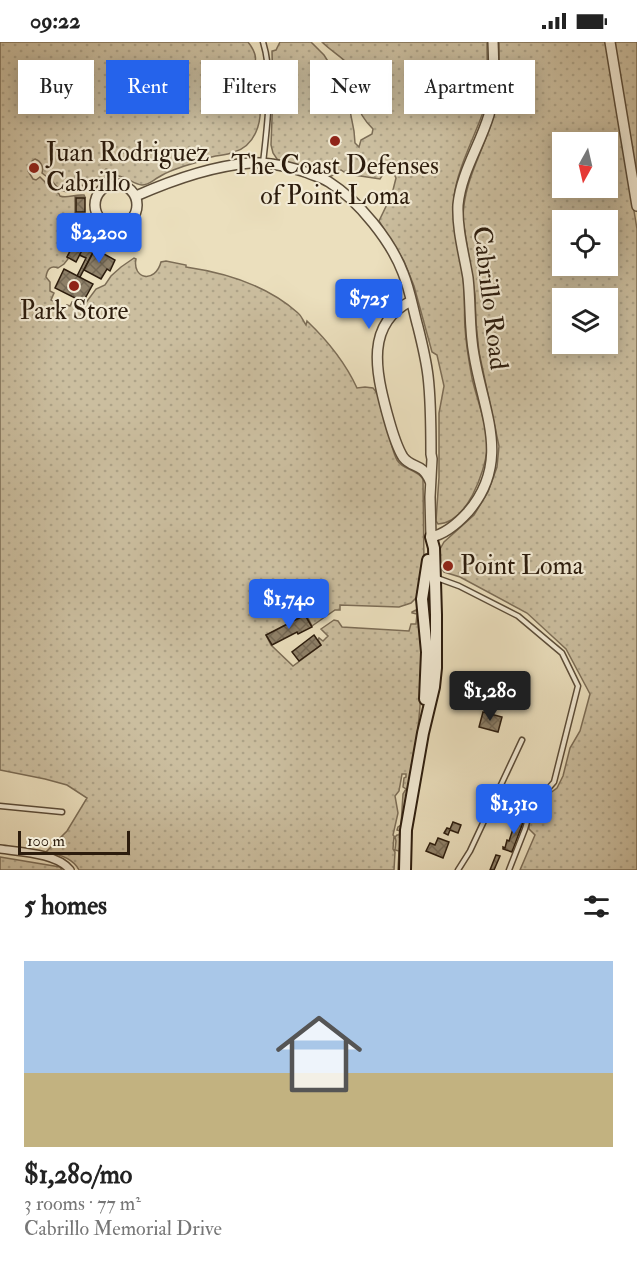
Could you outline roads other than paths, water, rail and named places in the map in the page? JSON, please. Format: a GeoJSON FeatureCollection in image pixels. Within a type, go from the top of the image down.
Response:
{"type":"FeatureCollection","features":[{"type":"Feature","properties":{"kind":"main road"},"geometry":{"type":"LineString","coordinates":[[405,870],[406,830],[436,668],[434,548],[431,537]]}},
{"type":"Feature","properties":{"kind":"main road"},"geometry":{"type":"LineString","coordinates":[[423,733],[427,667],[422,599],[431,537]]}},
{"type":"Feature","properties":{"kind":"street","name":"Cabrillo Road"},"geometry":{"type":"LineString","coordinates":[[431,537],[448,530],[471,508],[484,486],[491,461],[490,428],[471,339],[468,277],[458,208],[464,178],[486,124],[490,107],[493,90],[494,42]]}},
{"type":"Feature","properties":{"kind":"street"},"geometry":{"type":"LineString","coordinates":[[610,42],[637,206]]}},
{"type":"Feature","properties":{"kind":"street"},"geometry":{"type":"LineString","coordinates":[[136,196],[213,169],[251,163],[263,164],[285,167],[329,182],[349,197],[370,220],[388,245],[403,273],[428,374],[430,454],[432,457],[431,537]]}},
{"type":"Feature","properties":{"kind":"street"},"geometry":{"type":"LineString","coordinates":[[119,184],[129,188],[136,196],[137,209],[131,221],[121,226],[111,226],[101,220],[95,211],[95,201],[100,191],[109,185],[119,184]]}},
{"type":"Feature","properties":{"kind":"street"},"geometry":{"type":"LineString","coordinates":[[411,301],[397,309],[388,320],[378,344],[376,362],[395,439],[403,457],[422,468],[430,481]]}},
{"type":"Feature","properties":{"kind":"street"},"geometry":{"type":"LineString","coordinates":[[413,464],[426,460],[430,454]]}},
{"type":"Feature","properties":{"kind":"street"},"geometry":{"type":"LineString","coordinates":[[0,849],[42,855],[66,864],[70,870]]}},
{"type":"Feature","properties":{"kind":"lane"},"geometry":{"type":"LineString","coordinates":[[263,42],[269,87],[263,164]]}},
{"type":"Feature","properties":{"kind":"lane"},"geometry":{"type":"LineString","coordinates":[[435,577],[459,586],[518,615],[562,653],[578,686],[554,782],[531,808],[509,870]]}},
{"type":"Feature","properties":{"kind":"lane"},"geometry":{"type":"LineString","coordinates":[[458,870],[470,851],[522,740]]}},
{"type":"Feature","properties":{"kind":"lane"},"geometry":{"type":"LineString","coordinates":[[0,806],[62,812]]}},
{"type":"Feature","properties":{"kind":"place","name":"The Coast Defenses of Point Loma"},"geometry":{"type":"Point","coordinates":[335,141]}},
{"type":"Feature","properties":{"kind":"place","name":"Juan Rodriguez Cabrillo"},"geometry":{"type":"Point","coordinates":[34,168]}},
{"type":"Feature","properties":{"kind":"place","name":"Park Store"},"geometry":{"type":"Point","coordinates":[74,286]}},
{"type":"Feature","properties":{"kind":"place","name":"Point Loma"},"geometry":{"type":"Point","coordinates":[448,566]}}]}
